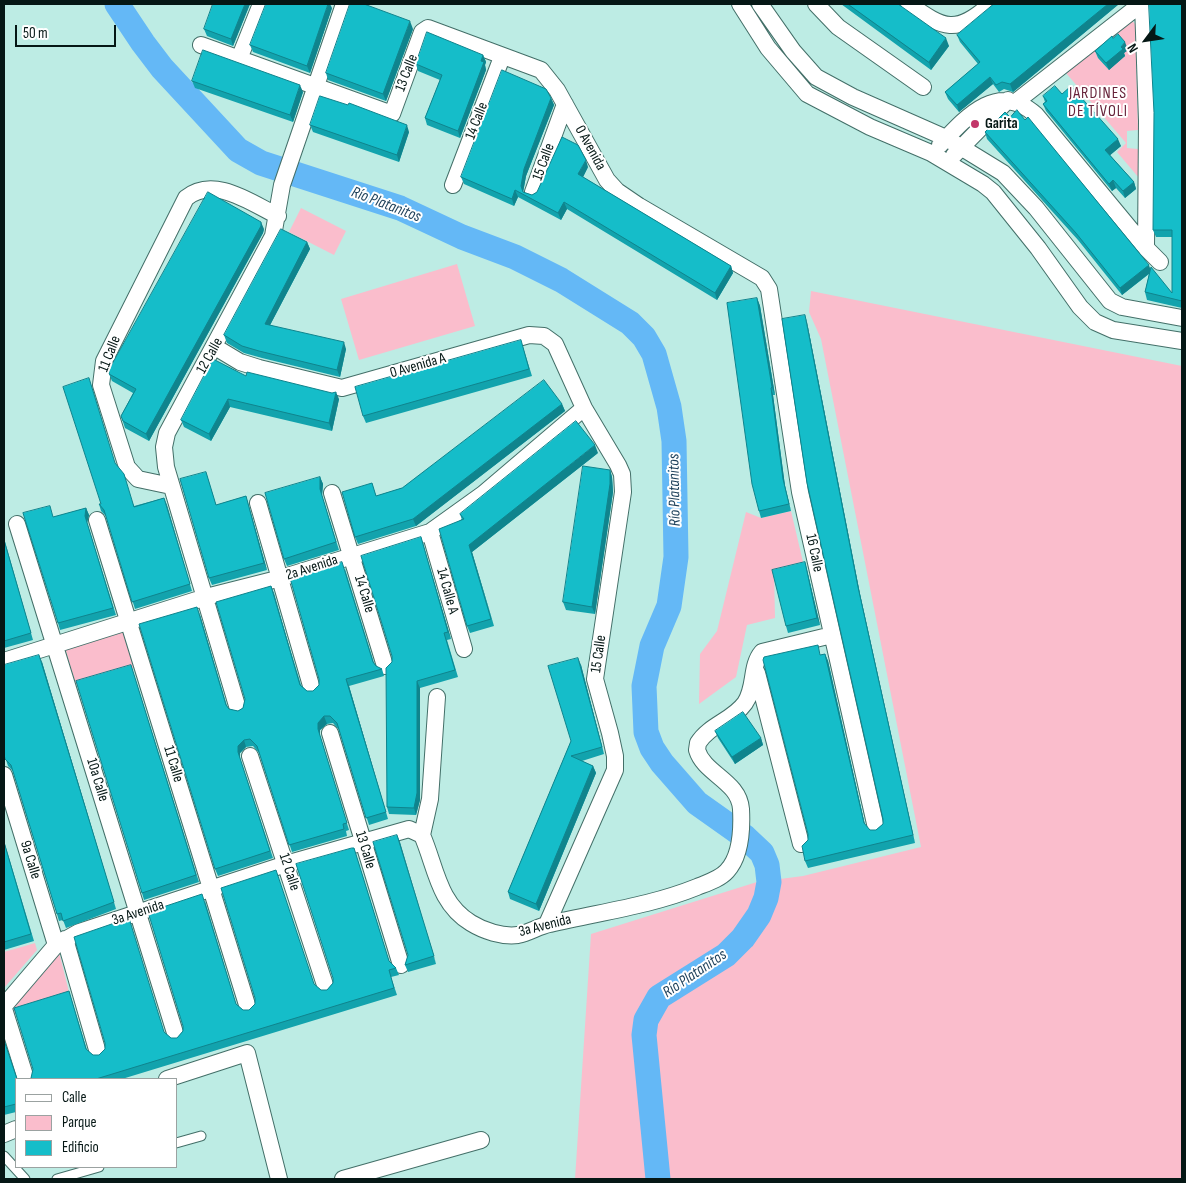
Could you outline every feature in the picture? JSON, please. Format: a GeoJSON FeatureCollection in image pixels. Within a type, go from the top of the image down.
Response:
{"type":"FeatureCollection","features":[{"type":"Feature","properties":{"kind":"street"},"geometry":{"type":"LineString","coordinates":[[239,59],[261,4]]}},
{"type":"Feature","properties":{"kind":"street"},"geometry":{"type":"LineString","coordinates":[[740,4],[768,48],[807,94],[870,127],[931,153],[993,192],[1038,248],[1080,307],[1095,322],[1113,330],[1182,341]]}},
{"type":"Feature","properties":{"kind":"street"},"geometry":{"type":"LineString","coordinates":[[760,4],[793,51],[816,78],[853,97],[946,138],[1003,174],[1036,208],[1110,302],[1122,307],[1182,318]]}},
{"type":"Feature","properties":{"kind":"street"},"geometry":{"type":"LineString","coordinates":[[816,4],[838,27],[923,87]]}},
{"type":"Feature","properties":{"kind":"street"},"geometry":{"type":"LineString","coordinates":[[909,4],[932,21],[953,27],[972,20],[990,4]]}},
{"type":"Feature","properties":{"kind":"street"},"geometry":{"type":"LineString","coordinates":[[947,162],[1013,100],[1142,4]]}},
{"type":"Feature","properties":{"kind":"street"},"geometry":{"type":"LineString","coordinates":[[1142,4],[1147,112],[1146,248]]}},
{"type":"Feature","properties":{"kind":"street","name":"12 Calle"},"geometry":{"type":"LineString","coordinates":[[238,709],[206,597],[171,486],[164,456],[166,438],[273,236],[282,186],[314,87],[344,7]]}},
{"type":"Feature","properties":{"kind":"street","name":"0 Avenida"},"geometry":{"type":"LineString","coordinates":[[422,32],[428,28],[541,70],[566,104],[607,180],[617,191],[639,206],[762,278]]}},
{"type":"Feature","properties":{"kind":"street","name":"13 Calle"},"geometry":{"type":"LineString","coordinates":[[314,87],[392,114],[422,32]]}},
{"type":"Feature","properties":{"kind":"street"},"geometry":{"type":"LineString","coordinates":[[201,45],[314,87]]}},
{"type":"Feature","properties":{"kind":"street","name":"14 Calle"},"geometry":{"type":"LineString","coordinates":[[453,185],[502,57]]}},
{"type":"Feature","properties":{"kind":"street"},"geometry":{"type":"LineString","coordinates":[[931,153],[981,107],[1013,100],[1036,115],[1146,248],[1160,262]]}},
{"type":"Feature","properties":{"kind":"street","name":"15 Calle"},"geometry":{"type":"LineString","coordinates":[[533,192],[566,104]]}},
{"type":"Feature","properties":{"kind":"street","name":"11 Calle"},"geometry":{"type":"LineString","coordinates":[[171,486],[138,479],[130,472],[103,395],[100,379],[104,361],[183,202],[189,195],[218,188],[278,216]]}},
{"type":"Feature","properties":{"kind":"street","name":"16 Calle"},"geometry":{"type":"LineString","coordinates":[[762,278],[769,290],[800,492],[876,828]]}},
{"type":"Feature","properties":{"kind":"street","name":"0 Avenida A"},"geometry":{"type":"LineString","coordinates":[[215,347],[240,362],[342,388],[510,339],[529,335],[544,336],[555,344],[561,353],[584,408]]}},
{"type":"Feature","properties":{"kind":"street","name":"15 Calle"},"geometry":{"type":"LineString","coordinates":[[547,924],[615,770],[615,756],[610,733],[595,679],[623,483],[618,465],[584,408]]}},
{"type":"Feature","properties":{"kind":"street","name":"2a Avenida"},"geometry":{"type":"LineString","coordinates":[[4,661],[206,597],[281,578],[430,532],[483,494],[584,408]]}},
{"type":"Feature","properties":{"kind":"street","name":"14 Calle"},"geometry":{"type":"LineString","coordinates":[[332,493],[386,666]]}},
{"type":"Feature","properties":{"kind":"street"},"geometry":{"type":"LineString","coordinates":[[258,503],[312,688]]}},
{"type":"Feature","properties":{"kind":"street","name":"11 Calle"},"geometry":{"type":"LineString","coordinates":[[97,520],[248,1008]]}},
{"type":"Feature","properties":{"kind":"street","name":"10a Calle"},"geometry":{"type":"LineString","coordinates":[[17,524],[176,1036]]}},
{"type":"Feature","properties":{"kind":"street","name":"14 Calle A"},"geometry":{"type":"LineString","coordinates":[[430,532],[464,649]]}},
{"type":"Feature","properties":{"kind":"street","name":"3a Avenida"},"geometry":{"type":"LineString","coordinates":[[4,1008],[61,942],[79,932],[212,890],[286,864],[409,829],[422,835],[438,882],[447,900],[458,913],[471,923],[500,934],[518,935],[547,924],[630,908],[682,893],[709,882],[726,872],[733,863],[738,843],[741,816],[740,800],[733,789],[704,762],[698,754],[697,746],[703,737],[739,711],[752,693],[759,656],[764,651],[832,635]]}},
{"type":"Feature","properties":{"kind":"street"},"geometry":{"type":"LineString","coordinates":[[756,669],[801,844]]}},
{"type":"Feature","properties":{"kind":"street"},"geometry":{"type":"LineString","coordinates":[[422,835],[430,798],[437,697]]}},
{"type":"Feature","properties":{"kind":"street","name":"13 Calle"},"geometry":{"type":"LineString","coordinates":[[330,734],[401,965]]}},
{"type":"Feature","properties":{"kind":"street","name":"12 Calle"},"geometry":{"type":"LineString","coordinates":[[250,756],[326,988]]}},
{"type":"Feature","properties":{"kind":"street","name":"9a Calle"},"geometry":{"type":"LineString","coordinates":[[4,775],[98,1053]]}},
{"type":"Feature","properties":{"kind":"street"},"geometry":{"type":"LineString","coordinates":[[4,1008],[26,1078]]}},
{"type":"Feature","properties":{"kind":"street"},"geometry":{"type":"LineString","coordinates":[[170,1078],[248,1052],[276,1179]]}},
{"type":"Feature","properties":{"kind":"street"},"geometry":{"type":"LineString","coordinates":[[344,1179],[481,1140]]}},
{"type":"Feature","properties":{"kind":"lane"},"geometry":{"type":"LineString","coordinates":[[178,1142],[201,1136]]}},
{"type":"Feature","properties":{"kind":"lane"},"geometry":{"type":"LineString","coordinates":[[4,1156],[25,1179]]}},
{"type":"Feature","properties":{"kind":"lane"},"geometry":{"type":"LineString","coordinates":[[57,1179],[96,1168]]}},
{"type":"Feature","properties":{"kind":"green space"},"geometry":{"type":"Polygon","coordinates":[[[1131,19],[1135,24],[1138,130],[1127,131],[1127,148],[1138,149],[1139,178],[1117,152],[1126,143],[1066,73],[1131,19]]]}},
{"type":"Feature","properties":{"kind":"green space"},"geometry":{"type":"Polygon","coordinates":[[[301,208],[346,231],[334,255],[289,232],[301,208]]]}},
{"type":"Feature","properties":{"kind":"green space"},"geometry":{"type":"Polygon","coordinates":[[[457,264],[475,326],[359,360],[341,299],[457,264]]]}},
{"type":"Feature","properties":{"kind":"green space"},"geometry":{"type":"Polygon","coordinates":[[[811,291],[1182,366],[1182,1179],[575,1179],[591,934],[757,882],[803,876],[921,847],[821,339],[809,312],[811,291]]]}},
{"type":"Feature","properties":{"kind":"green space"},"geometry":{"type":"Polygon","coordinates":[[[791,511],[803,562],[774,570],[775,618],[747,625],[736,677],[699,704],[700,654],[717,631],[746,512],[761,518],[791,511]]]}},
{"type":"Feature","properties":{"kind":"green space"},"geometry":{"type":"Polygon","coordinates":[[[125,630],[136,667],[76,685],[65,648],[125,630]]]}},
{"type":"Feature","properties":{"kind":"green space"},"geometry":{"type":"Polygon","coordinates":[[[35,943],[37,950],[4,988],[4,952],[35,943]]]}},
{"type":"Feature","properties":{"kind":"green space"},"geometry":{"type":"Polygon","coordinates":[[[59,952],[70,996],[11,1015],[8,1007],[59,952]]]}},
{"type":"Feature","properties":{"kind":"building"},"geometry":{"type":"Polygon","coordinates":[[[213,4],[245,4],[231,39],[204,29],[213,4]]]}},
{"type":"Feature","properties":{"kind":"building"},"geometry":{"type":"Polygon","coordinates":[[[266,4],[328,4],[307,66],[250,45],[266,4]]]}},
{"type":"Feature","properties":{"kind":"building"},"geometry":{"type":"Polygon","coordinates":[[[350,4],[364,4],[410,21],[383,94],[326,73],[350,4]]]}},
{"type":"Feature","properties":{"kind":"building"},"geometry":{"type":"Polygon","coordinates":[[[848,4],[898,4],[946,38],[929,62],[848,4]]]}},
{"type":"Feature","properties":{"kind":"building"},"geometry":{"type":"Polygon","coordinates":[[[994,4],[1108,4],[1010,84],[1002,82],[996,85],[990,77],[957,105],[945,92],[980,62],[957,35],[994,4]]]}},
{"type":"Feature","properties":{"kind":"building"},"geometry":{"type":"Polygon","coordinates":[[[1149,4],[1182,4],[1182,301],[1145,292],[1151,267],[1172,293],[1172,230],[1153,230],[1154,113],[1149,4]]]}},
{"type":"Feature","properties":{"kind":"building"},"geometry":{"type":"Polygon","coordinates":[[[427,32],[483,55],[481,61],[484,62],[458,131],[425,118],[442,75],[416,64],[427,32]]]}},
{"type":"Feature","properties":{"kind":"building"},"geometry":{"type":"Polygon","coordinates":[[[1118,34],[1125,42],[1121,47],[1123,49],[1106,63],[1095,51],[1112,36],[1113,38],[1118,34]]]}},
{"type":"Feature","properties":{"kind":"building"},"geometry":{"type":"Polygon","coordinates":[[[203,50],[300,85],[290,115],[192,81],[203,50]]]}},
{"type":"Feature","properties":{"kind":"building"},"geometry":{"type":"Polygon","coordinates":[[[502,70],[546,89],[551,98],[524,169],[521,186],[523,192],[532,195],[537,192],[562,137],[578,145],[586,160],[578,174],[731,266],[715,293],[564,202],[558,213],[515,190],[512,199],[461,177],[502,70]]]}},
{"type":"Feature","properties":{"kind":"building"},"geometry":{"type":"Polygon","coordinates":[[[1055,86],[1062,94],[1071,86],[1118,139],[1105,150],[1134,182],[1123,191],[1113,180],[1109,184],[1043,104],[1047,101],[1043,96],[1055,86]]]}},
{"type":"Feature","properties":{"kind":"building"},"geometry":{"type":"Polygon","coordinates":[[[320,96],[348,105],[349,103],[407,125],[397,155],[310,125],[320,96]]]}},
{"type":"Feature","properties":{"kind":"building"},"geometry":{"type":"Polygon","coordinates":[[[1017,110],[1025,120],[1028,117],[1149,265],[1120,288],[1076,233],[985,132],[1005,112],[1010,117],[1017,110]]]}},
{"type":"Feature","properties":{"kind":"building"},"geometry":{"type":"Polygon","coordinates":[[[208,192],[261,222],[261,226],[146,434],[123,421],[121,416],[136,389],[109,374],[109,370],[208,192]]]}},
{"type":"Feature","properties":{"kind":"building"},"geometry":{"type":"Polygon","coordinates":[[[281,229],[307,242],[265,324],[344,342],[337,370],[242,346],[224,335],[281,229]]]}},
{"type":"Feature","properties":{"kind":"building"},"geometry":{"type":"Polygon","coordinates":[[[757,298],[772,387],[783,479],[789,504],[759,511],[752,484],[727,303],[757,298]]]}},
{"type":"Feature","properties":{"kind":"building"},"geometry":{"type":"Polygon","coordinates":[[[805,315],[858,587],[913,835],[805,861],[802,846],[808,840],[808,834],[763,660],[764,657],[818,645],[820,655],[825,654],[864,823],[870,830],[876,830],[883,824],[883,819],[807,483],[782,319],[805,315]]]}},
{"type":"Feature","properties":{"kind":"building"},"geometry":{"type":"Polygon","coordinates":[[[521,340],[529,369],[363,416],[355,387],[521,340]]]}},
{"type":"Feature","properties":{"kind":"building"},"geometry":{"type":"Polygon","coordinates":[[[213,359],[246,376],[247,372],[332,393],[336,392],[329,423],[228,399],[209,434],[181,420],[213,359]]]}},
{"type":"Feature","properties":{"kind":"building"},"geometry":{"type":"Polygon","coordinates":[[[89,378],[115,463],[124,474],[134,507],[164,498],[190,584],[132,602],[63,387],[89,378]]]}},
{"type":"Feature","properties":{"kind":"building"},"geometry":{"type":"Polygon","coordinates":[[[544,380],[562,404],[413,519],[355,537],[342,492],[372,483],[376,496],[402,488],[544,380]]]}},
{"type":"Feature","properties":{"kind":"building"},"geometry":{"type":"Polygon","coordinates":[[[576,421],[595,445],[469,545],[491,619],[467,626],[439,529],[464,519],[460,514],[576,421]]]}},
{"type":"Feature","properties":{"kind":"building"},"geometry":{"type":"Polygon","coordinates":[[[583,466],[610,470],[610,484],[592,607],[563,602],[583,466]]]}},
{"type":"Feature","properties":{"kind":"building"},"geometry":{"type":"Polygon","coordinates":[[[206,472],[216,505],[246,496],[264,563],[209,578],[180,479],[206,472]]]}},
{"type":"Feature","properties":{"kind":"building"},"geometry":{"type":"Polygon","coordinates":[[[320,477],[320,489],[336,542],[284,559],[265,493],[320,477]]]}},
{"type":"Feature","properties":{"kind":"building"},"geometry":{"type":"Polygon","coordinates":[[[50,506],[53,517],[86,508],[85,516],[113,608],[58,623],[23,513],[50,506]]]}},
{"type":"Feature","properties":{"kind":"building"},"geometry":{"type":"Polygon","coordinates":[[[421,537],[448,632],[444,633],[455,670],[417,681],[417,793],[414,808],[387,807],[386,668],[392,662],[392,656],[361,556],[421,537]]]}},
{"type":"Feature","properties":{"kind":"building"},"geometry":{"type":"Polygon","coordinates":[[[4,540],[31,633],[4,641],[4,540]]]}},
{"type":"Feature","properties":{"kind":"building"},"geometry":{"type":"Polygon","coordinates":[[[342,562],[373,662],[382,669],[346,679],[386,812],[366,818],[337,723],[330,716],[324,716],[318,723],[318,729],[347,823],[343,824],[344,829],[289,845],[257,746],[250,739],[244,740],[238,746],[238,752],[270,851],[215,869],[139,624],[197,607],[226,705],[229,709],[238,711],[243,708],[245,699],[216,602],[271,586],[300,685],[307,691],[313,691],[319,685],[319,679],[290,578],[342,562]]]}},
{"type":"Feature","properties":{"kind":"building"},"geometry":{"type":"Polygon","coordinates":[[[805,562],[817,618],[786,626],[772,570],[805,562]]]}},
{"type":"Feature","properties":{"kind":"building"},"geometry":{"type":"Polygon","coordinates":[[[39,655],[114,902],[63,921],[61,913],[57,914],[11,765],[5,759],[4,754],[4,665],[39,655]]]}},
{"type":"Feature","properties":{"kind":"building"},"geometry":{"type":"Polygon","coordinates":[[[578,658],[602,747],[571,756],[593,766],[536,904],[508,892],[571,741],[548,666],[578,658]]]}},
{"type":"Feature","properties":{"kind":"building"},"geometry":{"type":"Polygon","coordinates":[[[131,665],[196,875],[142,893],[76,681],[131,665]]]}},
{"type":"Feature","properties":{"kind":"building"},"geometry":{"type":"Polygon","coordinates":[[[743,712],[761,738],[732,757],[715,731],[743,712]]]}},
{"type":"Feature","properties":{"kind":"building"},"geometry":{"type":"Polygon","coordinates":[[[397,835],[434,956],[405,965],[408,955],[373,842],[397,835]]]}},
{"type":"Feature","properties":{"kind":"building"},"geometry":{"type":"Polygon","coordinates":[[[4,842],[31,934],[4,942],[4,842]]]}},
{"type":"Feature","properties":{"kind":"building"},"geometry":{"type":"Polygon","coordinates":[[[354,848],[389,961],[396,968],[389,970],[394,988],[99,1078],[31,1078],[33,1069],[14,1008],[69,991],[86,1049],[93,1055],[99,1055],[105,1049],[105,1043],[74,937],[129,918],[164,1032],[171,1038],[177,1038],[183,1031],[183,1026],[148,912],[202,894],[236,1004],[243,1010],[249,1010],[255,1004],[255,998],[221,888],[276,870],[314,984],[321,990],[327,990],[333,983],[333,978],[296,864],[354,848]]]}},
{"type":"Feature","properties":{"kind":"building"},"geometry":{"type":"Polygon","coordinates":[[[4,1040],[17,1078],[15,1078],[15,1104],[4,1107],[4,1040]]]}},
{"type":"Feature","properties":{"kind":"waterway","name":"Río Platanitos"},"geometry":{"type":"LineString","coordinates":[[117,4],[162,68],[238,150],[261,163],[400,208],[462,237],[515,257],[561,280],[630,323],[644,337],[654,354],[669,407],[674,441],[676,557],[669,606],[652,646],[644,686],[646,732],[652,748],[662,763],[697,803],[745,837],[762,853],[767,865],[769,882],[766,898],[759,915],[743,938],[726,955],[659,997],[646,1020],[644,1035],[658,1179]]}},
{"type":"Feature","properties":{"kind":"place","name":"Garita"},"geometry":{"type":"Point","coordinates":[975,124]}},
{"type":"Feature","properties":{"kind":"district","name":"JARDINES DE TÍVOLI"},"geometry":{"type":"Point","coordinates":[1098,103]}}]}
